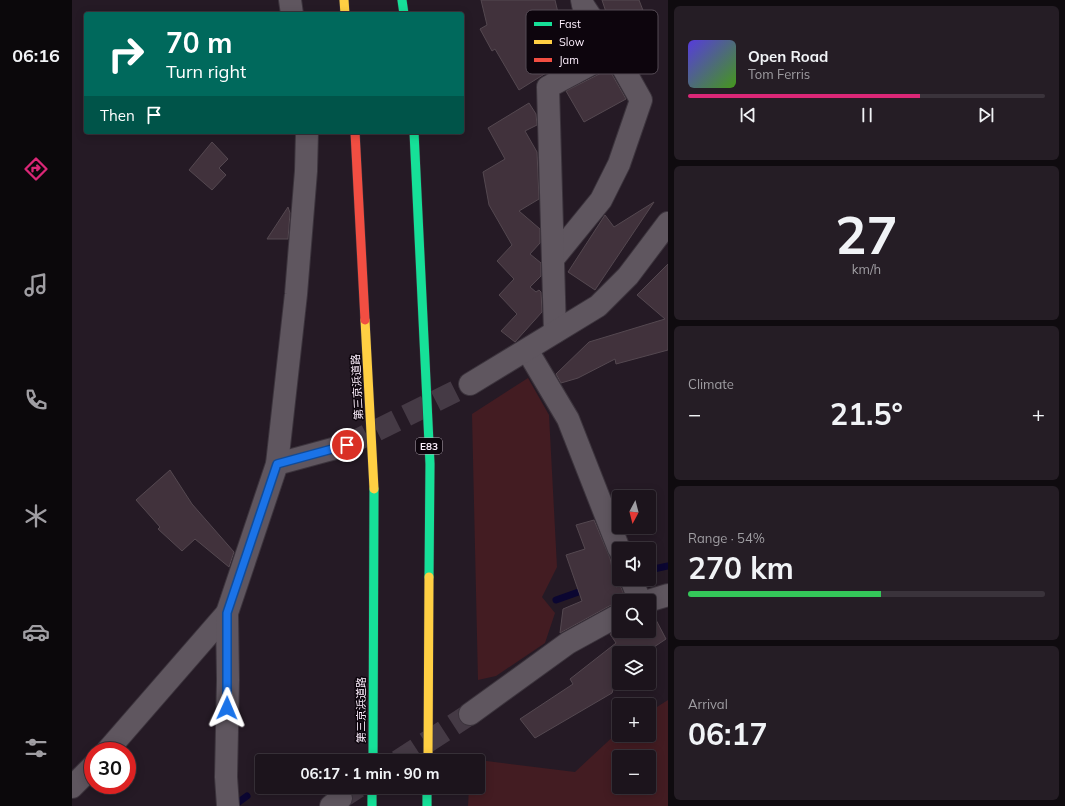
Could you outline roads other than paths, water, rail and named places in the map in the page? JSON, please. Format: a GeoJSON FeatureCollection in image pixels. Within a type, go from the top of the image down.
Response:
{"type":"FeatureCollection","features":[{"type":"Feature","properties":{"kind":"highway"},"geometry":{"type":"LineString","coordinates":[[344,0],[345,12]]}},
{"type":"Feature","properties":{"kind":"highway"},"geometry":{"type":"LineString","coordinates":[[402,0],[404,12]]}},
{"type":"Feature","properties":{"kind":"highway","name":"第三京浜道路"},"geometry":{"type":"LineString","coordinates":[[355,134],[374,487],[372,754]]}},
{"type":"Feature","properties":{"kind":"highway","name":"E83"},"geometry":{"type":"LineString","coordinates":[[414,134],[418,179],[430,464],[428,754]]}},
{"type":"Feature","properties":{"kind":"highway"},"geometry":{"type":"LineString","coordinates":[[372,794],[372,806]]}},
{"type":"Feature","properties":{"kind":"highway"},"geometry":{"type":"LineString","coordinates":[[427,794],[427,806]]}},
{"type":"Feature","properties":{"kind":"street"},"geometry":{"type":"LineString","coordinates":[[290,0],[292,12]]}},
{"type":"Feature","properties":{"kind":"street"},"geometry":{"type":"LineString","coordinates":[[582,0],[586,10]]}},
{"type":"Feature","properties":{"kind":"street"},"geometry":{"type":"LineString","coordinates":[[555,332],[548,87],[573,74]]}},
{"type":"Feature","properties":{"kind":"street"},"geometry":{"type":"LineString","coordinates":[[553,259],[601,200],[619,164],[641,100],[626,74]]}},
{"type":"Feature","properties":{"kind":"street"},"geometry":{"type":"LineString","coordinates":[[228,806],[226,777],[228,680],[227,613],[277,464],[296,294],[306,171],[307,134]]}},
{"type":"Feature","properties":{"kind":"street"},"geometry":{"type":"LineString","coordinates":[[470,384],[598,306],[628,276],[668,223]]}},
{"type":"Feature","properties":{"kind":"street"},"geometry":{"type":"LineString","coordinates":[[527,350],[568,419],[616,542]]}},
{"type":"Feature","properties":{"kind":"street"},"geometry":{"type":"LineString","coordinates":[[277,464],[347,445]]}},
{"type":"Feature","properties":{"kind":"street"},"geometry":{"type":"LineString","coordinates":[[656,599],[668,595]]}},
{"type":"Feature","properties":{"kind":"street"},"geometry":{"type":"LineString","coordinates":[[115,742],[227,613]]}},
{"type":"Feature","properties":{"kind":"street"},"geometry":{"type":"LineString","coordinates":[[470,714],[568,642],[612,619]]}},
{"type":"Feature","properties":{"kind":"street"},"geometry":{"type":"LineString","coordinates":[[72,787],[84,775]]}},
{"type":"Feature","properties":{"kind":"waterway"},"geometry":{"type":"LineString","coordinates":[[656,569],[668,566]]}},
{"type":"Feature","properties":{"kind":"waterway"},"geometry":{"type":"LineString","coordinates":[[606,582],[612,580]]}},
{"type":"Feature","properties":{"kind":"waterway"},"geometry":{"type":"LineString","coordinates":[[556,600],[587,589]]}},
{"type":"Feature","properties":{"kind":"waterway"},"geometry":{"type":"LineString","coordinates":[[236,804],[247,796]]}},
{"type":"Feature","properties":{"kind":"tunnel"},"geometry":{"type":"LineString","coordinates":[[347,445],[470,384]]}},
{"type":"Feature","properties":{"kind":"tunnel"},"geometry":{"type":"LineString","coordinates":[[409,754],[470,714]]}},
{"type":"Feature","properties":{"kind":"tunnel"},"geometry":{"type":"LineString","coordinates":[[341,798],[347,794]]}}]}
